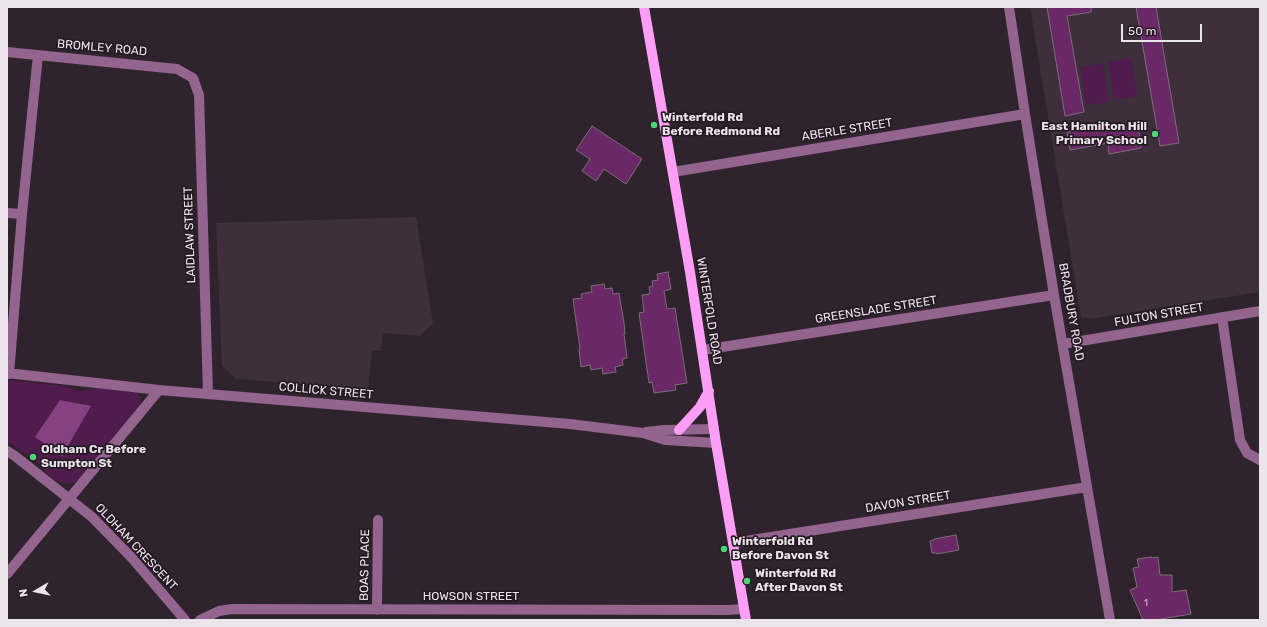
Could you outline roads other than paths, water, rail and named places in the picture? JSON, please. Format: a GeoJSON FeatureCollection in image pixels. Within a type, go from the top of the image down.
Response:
{"type":"FeatureCollection","features":[{"type":"Feature","properties":{"kind":"main road","name":"WINTERFOLD ROAD"},"geometry":{"type":"LineString","coordinates":[[644,7],[703,350],[716,443],[746,620]]}},
{"type":"Feature","properties":{"kind":"main road"},"geometry":{"type":"LineString","coordinates":[[679,430],[700,407],[709,391]]}},
{"type":"Feature","properties":{"kind":"street","name":"BRADBURY ROAD"},"geometry":{"type":"LineString","coordinates":[[1009,7],[1054,295],[1110,620]]}},
{"type":"Feature","properties":{"kind":"street","name":"BROMLEY ROAD"},"geometry":{"type":"LineString","coordinates":[[7,52],[177,69],[193,78]]}},
{"type":"Feature","properties":{"kind":"street"},"geometry":{"type":"LineString","coordinates":[[8,374],[38,55]]}},
{"type":"Feature","properties":{"kind":"street","name":"LAIDLAW STREET"},"geometry":{"type":"LineString","coordinates":[[193,78],[198,95],[208,394]]}},
{"type":"Feature","properties":{"kind":"street","name":"ABERLE STREET"},"geometry":{"type":"LineString","coordinates":[[673,172],[1025,114]]}},
{"type":"Feature","properties":{"kind":"street"},"geometry":{"type":"LineString","coordinates":[[7,213],[22,214]]}},
{"type":"Feature","properties":{"kind":"street","name":"GREENSLADE STREET"},"geometry":{"type":"LineString","coordinates":[[703,350],[1054,295]]}},
{"type":"Feature","properties":{"kind":"street","name":"FULTON STREET"},"geometry":{"type":"LineString","coordinates":[[1063,344],[1260,311]]}},
{"type":"Feature","properties":{"kind":"street"},"geometry":{"type":"LineString","coordinates":[[1222,317],[1240,440],[1247,452],[1260,460]]}},
{"type":"Feature","properties":{"kind":"street","name":"COLLICK STREET"},"geometry":{"type":"LineString","coordinates":[[8,374],[159,390],[570,424],[642,432],[714,429]]}},
{"type":"Feature","properties":{"kind":"street"},"geometry":{"type":"LineString","coordinates":[[7,574],[159,390]]}},
{"type":"Feature","properties":{"kind":"street","name":"COLLICK STREET"},"geometry":{"type":"LineString","coordinates":[[642,432],[665,440],[716,443]]}},
{"type":"Feature","properties":{"kind":"street","name":"OLDHAM CRESCENT"},"geometry":{"type":"LineString","coordinates":[[7,451],[87,512],[132,558],[185,620]]}},
{"type":"Feature","properties":{"kind":"street","name":"DAVON STREET"},"geometry":{"type":"LineString","coordinates":[[733,543],[1087,487]]}},
{"type":"Feature","properties":{"kind":"street","name":"BOAS PLACE"},"geometry":{"type":"LineString","coordinates":[[378,520],[378,610]]}},
{"type":"Feature","properties":{"kind":"street","name":"HOWSON STREET"},"geometry":{"type":"LineString","coordinates":[[200,620],[219,611],[232,609],[744,609]]}},
{"type":"Feature","properties":{"kind":"place","name":"Winterfold Rd Before Redmond Rd"},"geometry":{"type":"Point","coordinates":[654,125]}},
{"type":"Feature","properties":{"kind":"place","name":"East Hamilton Hill Primary School"},"geometry":{"type":"Point","coordinates":[1155,134]}},
{"type":"Feature","properties":{"kind":"place","name":"Oldham Cr Before Sumpton St"},"geometry":{"type":"Point","coordinates":[33,457]}},
{"type":"Feature","properties":{"kind":"place","name":"Winterfold Rd Before Davon St"},"geometry":{"type":"Point","coordinates":[724,549]}},
{"type":"Feature","properties":{"kind":"place","name":"Winterfold Rd After Davon St"},"geometry":{"type":"Point","coordinates":[747,581]}}]}
